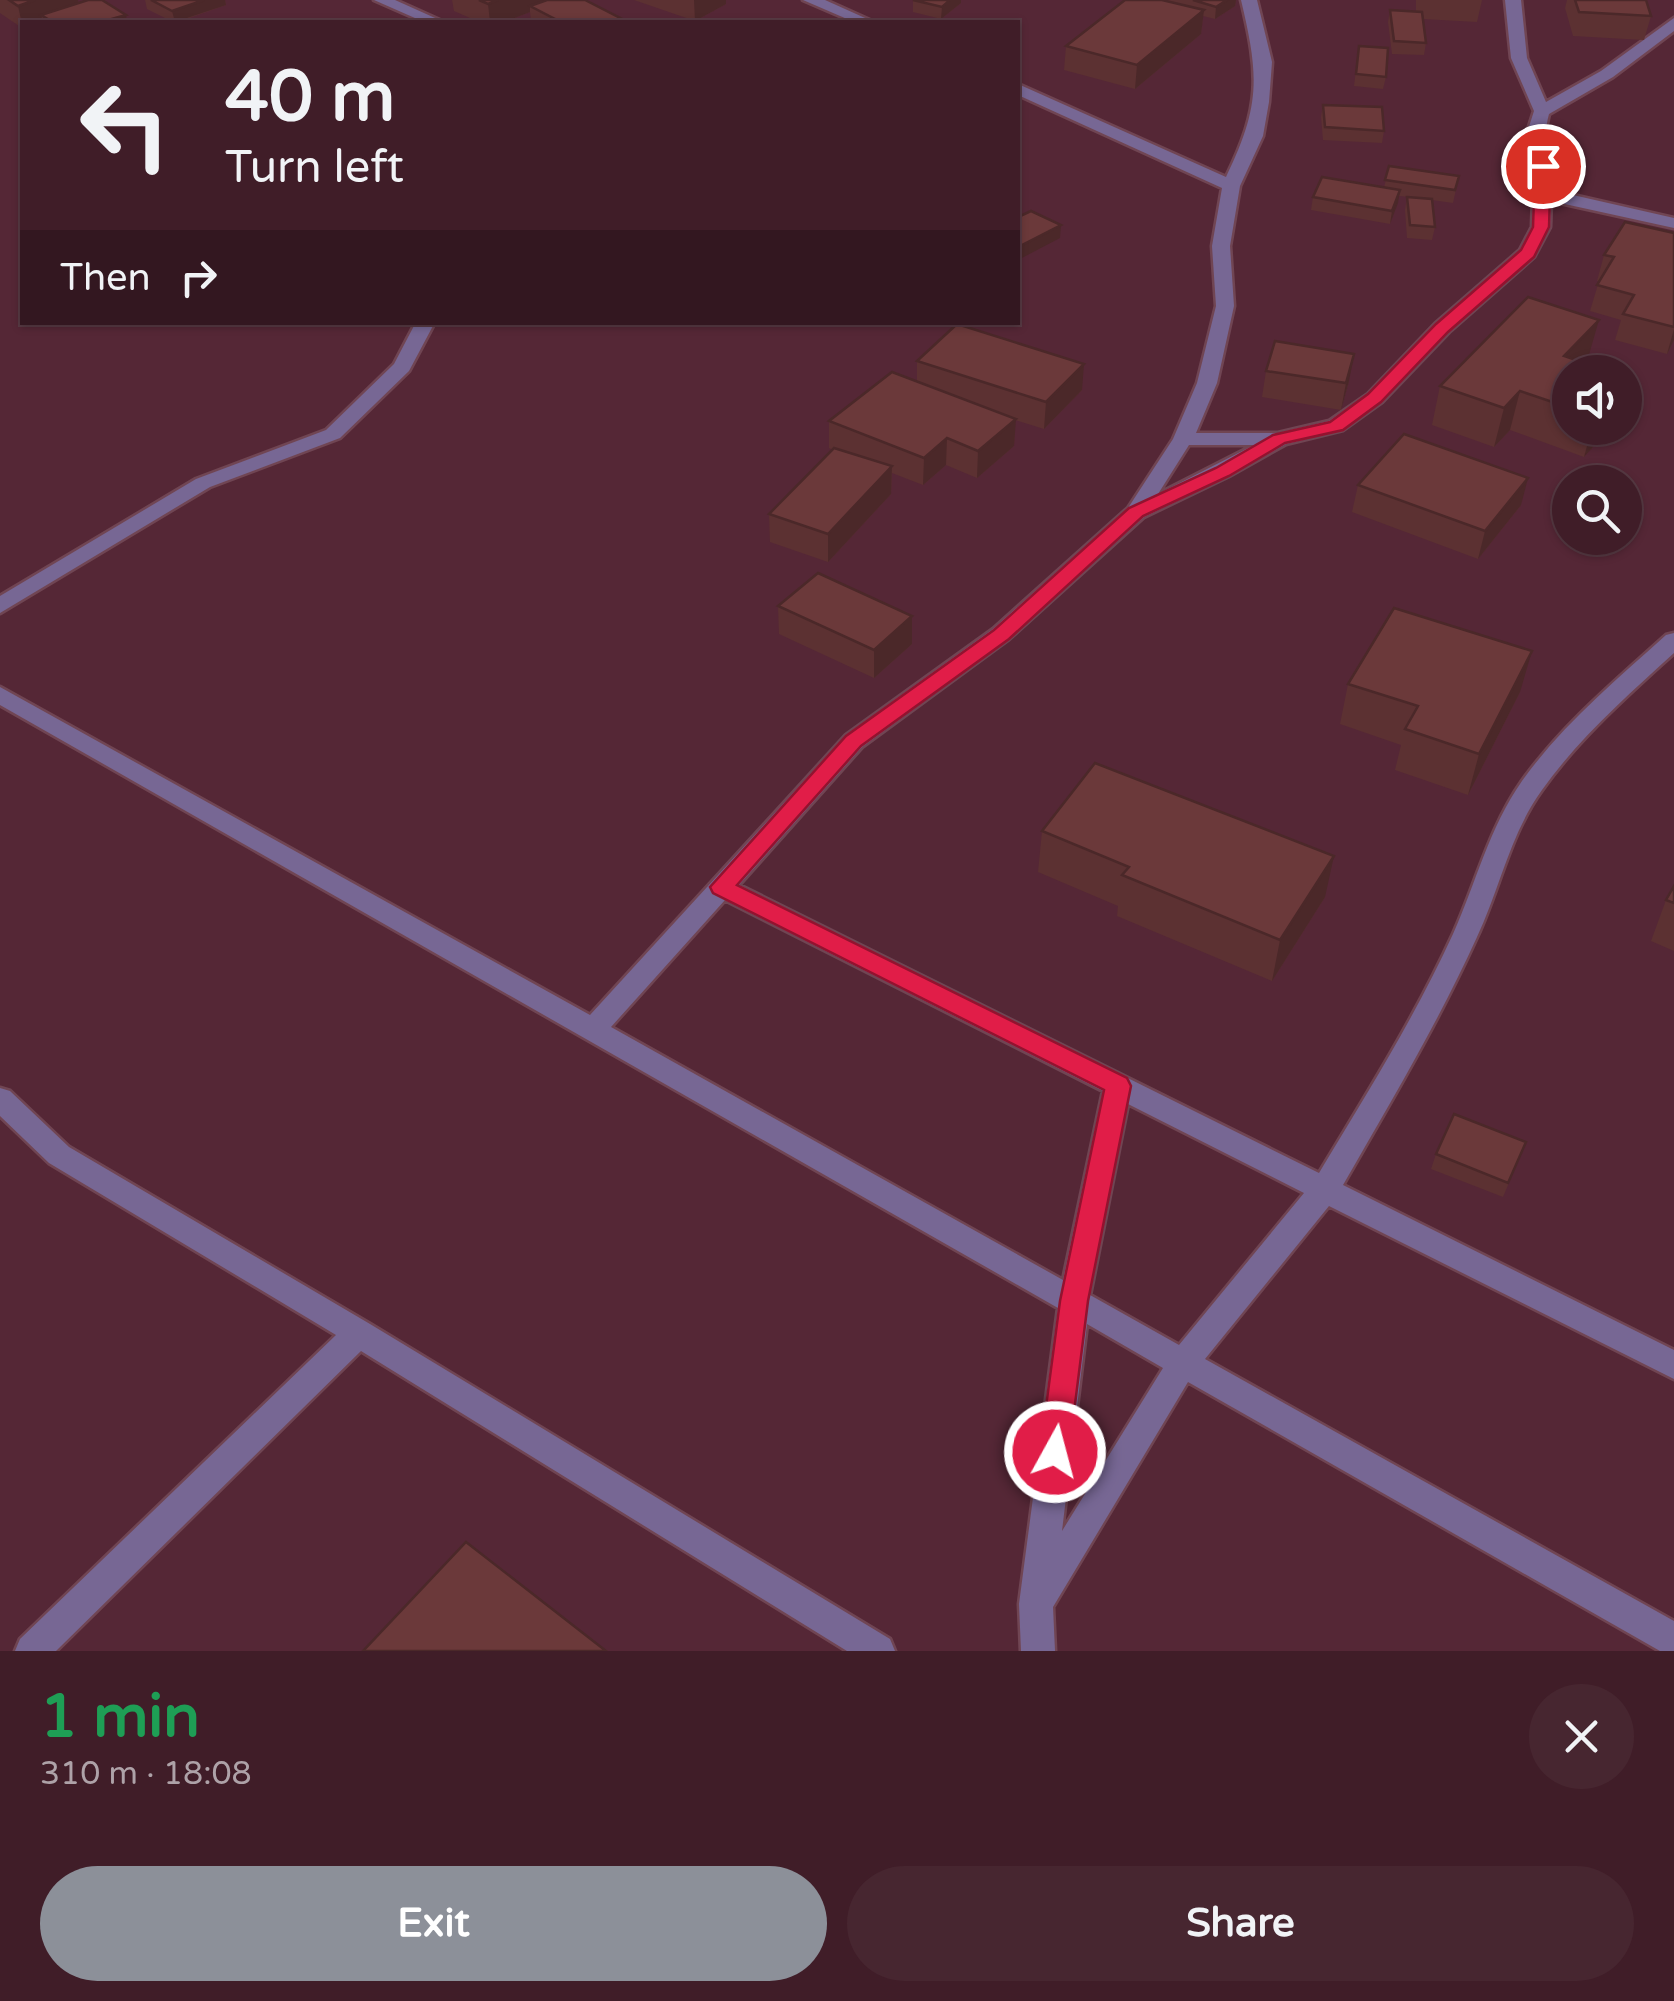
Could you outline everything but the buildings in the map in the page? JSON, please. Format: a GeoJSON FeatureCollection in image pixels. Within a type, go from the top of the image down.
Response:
{"type":"FeatureCollection","features":[{"type":"Feature","properties":{"kind":"street"},"geometry":{"type":"LineString","coordinates":[[382,0],[431,20]]}},
{"type":"Feature","properties":{"kind":"street"},"geometry":{"type":"LineString","coordinates":[[811,0],[861,20]]}},
{"type":"Feature","properties":{"kind":"street"},"geometry":{"type":"LineString","coordinates":[[592,1029],[854,741],[1001,634],[1136,512],[1184,439],[1208,383],[1224,306],[1221,246],[1230,186],[1254,136],[1262,102],[1264,62],[1249,0]]}},
{"type":"Feature","properties":{"kind":"street"},"geometry":{"type":"LineString","coordinates":[[1512,0],[1512,38],[1521,72],[1542,111]]}},
{"type":"Feature","properties":{"kind":"street"},"geometry":{"type":"LineString","coordinates":[[1184,439],[1279,438],[1336,426],[1374,398],[1442,328],[1528,253],[1541,227],[1543,166],[1534,136],[1542,111],[1606,74],[1674,23]]}},
{"type":"Feature","properties":{"kind":"street"},"geometry":{"type":"LineString","coordinates":[[1020,90],[1230,186]]}},
{"type":"Feature","properties":{"kind":"street"},"geometry":{"type":"LineString","coordinates":[[1544,194],[1674,223]]}},
{"type":"Feature","properties":{"kind":"street"},"geometry":{"type":"LineString","coordinates":[[0,606],[203,483],[333,434],[402,367],[424,325]]}},
{"type":"Feature","properties":{"kind":"street"},"geometry":{"type":"LineString","coordinates":[[1136,512],[1222,472],[1279,438]]}},
{"type":"Feature","properties":{"kind":"street"},"geometry":{"type":"LineString","coordinates":[[1036,1604],[1184,1363],[1325,1190],[1423,1023],[1467,931],[1501,840],[1530,788],[1576,731],[1674,640]]}},
{"type":"Feature","properties":{"kind":"street"},"geometry":{"type":"LineString","coordinates":[[0,695],[1674,1640]]}},
{"type":"Feature","properties":{"kind":"street"},"geometry":{"type":"LineString","coordinates":[[721,887],[1674,1366]]}},
{"type":"Feature","properties":{"kind":"street"},"geometry":{"type":"LineString","coordinates":[[1038,1651],[1036,1604],[1074,1301],[1118,1086]]}},
{"type":"Feature","properties":{"kind":"street"},"geometry":{"type":"LineString","coordinates":[[0,1099],[59,1155],[359,1333],[878,1651]]}},
{"type":"Feature","properties":{"kind":"street"},"geometry":{"type":"LineString","coordinates":[[32,1651],[359,1333]]}},
{"type":"Feature","properties":{"kind":"route"},"geometry":{"type":"LineString","coordinates":[[1055,1452],[1074,1301],[1118,1086],[721,887],[854,741],[1001,634],[1136,512],[1222,472],[1279,438],[1336,426],[1374,398],[1442,328],[1528,253],[1541,227],[1543,166]]}}]}
